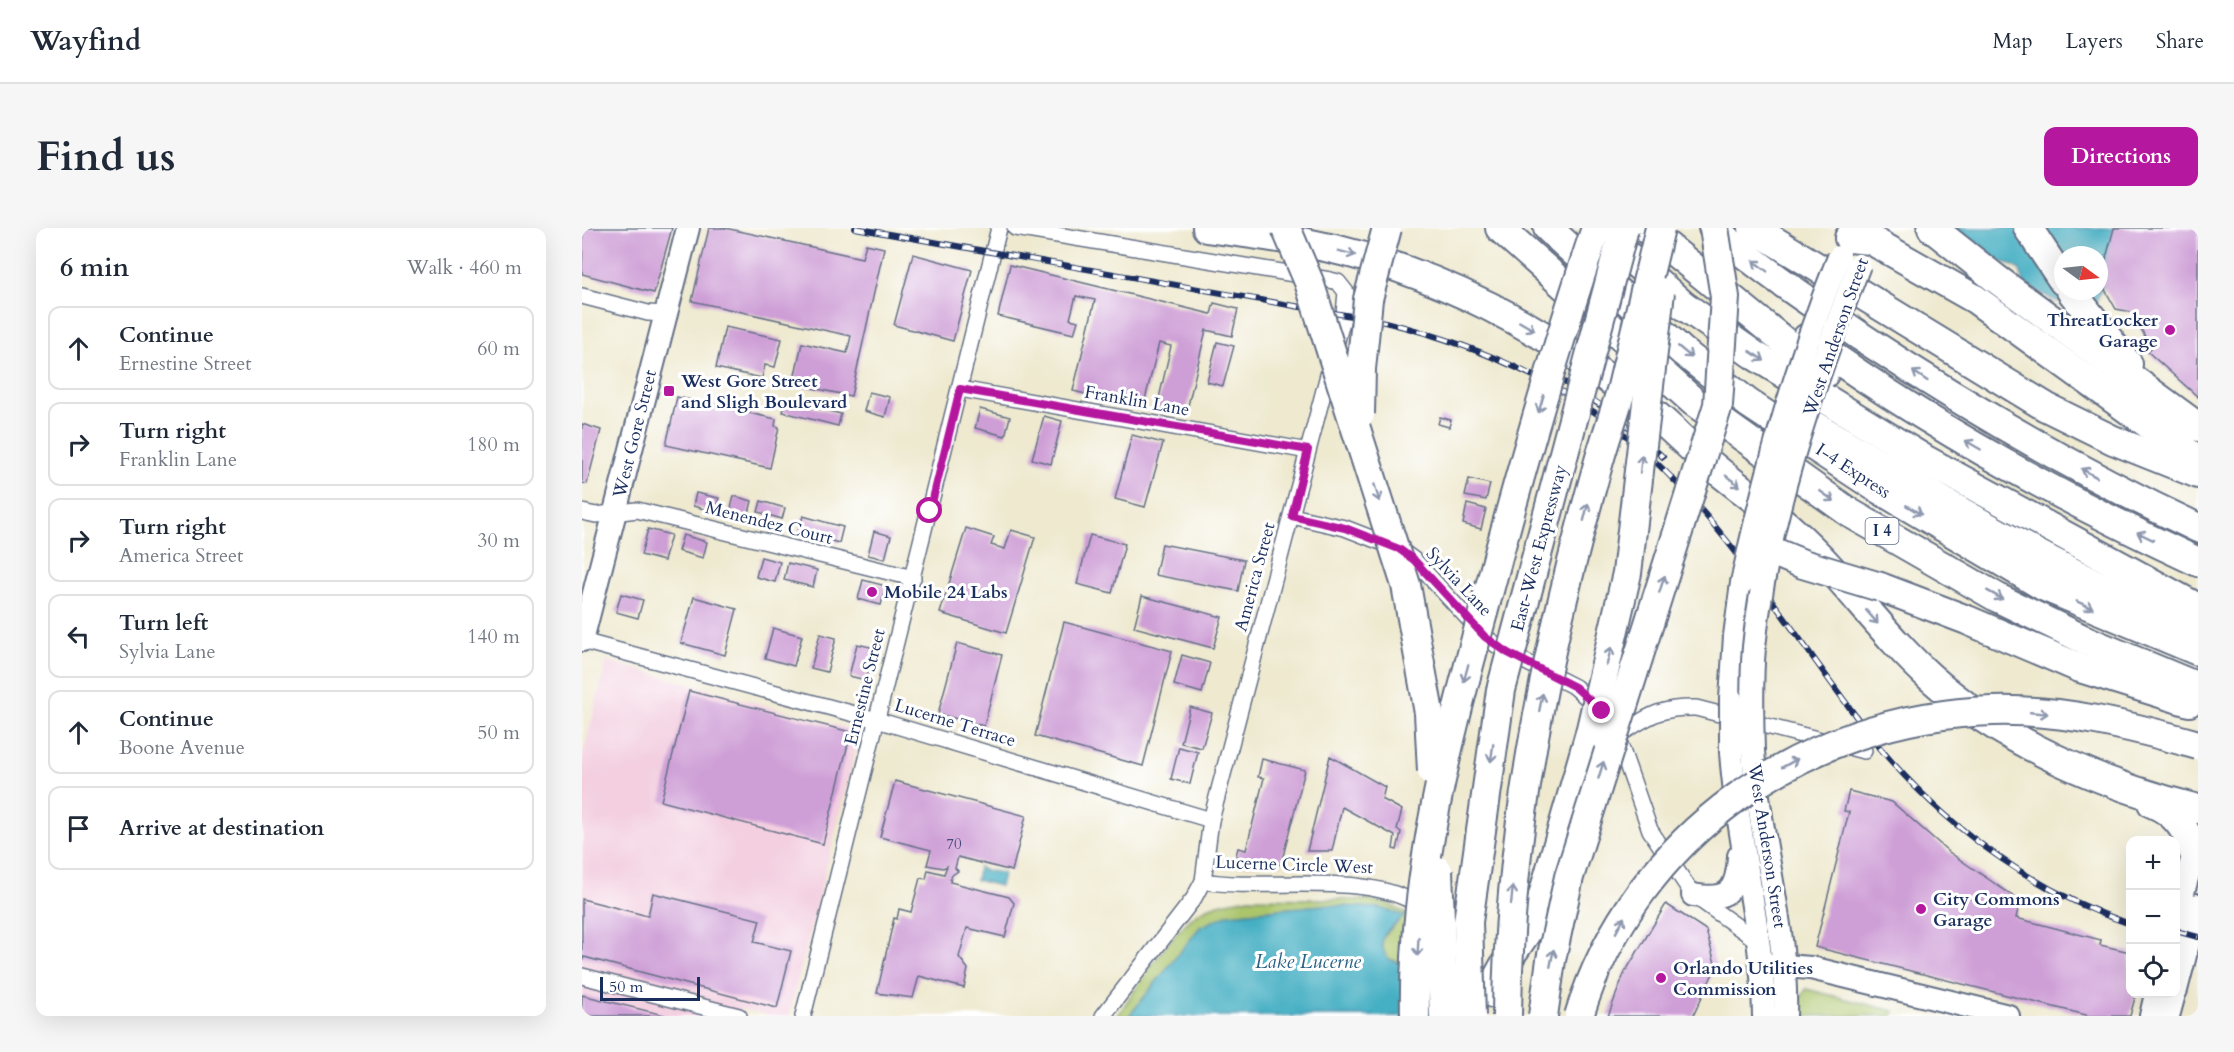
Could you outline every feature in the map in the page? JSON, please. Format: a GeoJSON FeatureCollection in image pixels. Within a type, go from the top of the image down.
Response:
{"type":"FeatureCollection","features":[{"type":"Feature","properties":{"kind":"highway"},"geometry":{"type":"LineString","coordinates":[[1207,228],[1308,243],[1355,255],[1478,300],[1531,328],[1653,413],[1709,464],[1796,533],[1879,625],[1929,676],[1967,708],[2012,736],[2096,776],[2198,809]]}},
{"type":"Feature","properties":{"kind":"highway"},"geometry":{"type":"LineString","coordinates":[[1286,228],[1309,282],[1406,585],[1429,713],[1443,957],[1444,1016]]}},
{"type":"Feature","properties":{"kind":"highway"},"geometry":{"type":"LineString","coordinates":[[1360,437],[1361,369],[1368,299],[1387,228]]}},
{"type":"Feature","properties":{"kind":"highway","name":"I 4"},"geometry":{"type":"LineString","coordinates":[[1500,228],[1694,402],[1850,513],[1998,598],[2189,693]]}},
{"type":"Feature","properties":{"kind":"highway","name":"I-4 Express"},"geometry":{"type":"LineString","coordinates":[[1548,228],[1707,370],[1748,403],[1868,482],[2043,586],[2196,643]]}},
{"type":"Feature","properties":{"kind":"highway"},"geometry":{"type":"LineString","coordinates":[[1415,1016],[1422,885],[1444,754],[1563,325],[1596,228],[1683,305],[1754,355],[1924,459],[2198,608]]}},
{"type":"Feature","properties":{"kind":"highway","name":"East-West Expressway"},"geometry":{"type":"LineString","coordinates":[[1471,1016],[1468,922],[1501,690],[1624,228]]}},
{"type":"Feature","properties":{"kind":"highway"},"geometry":{"type":"LineString","coordinates":[[1645,228],[1831,379],[1880,412],[1929,444],[2198,593]]}},
{"type":"Feature","properties":{"kind":"highway"},"geometry":{"type":"LineString","coordinates":[[1661,228],[1851,370],[1924,417],[2048,487],[2198,562]]}},
{"type":"Feature","properties":{"kind":"highway"},"geometry":{"type":"LineString","coordinates":[[1500,1008],[1503,964],[1530,929],[1538,913],[1603,735],[1618,621],[1634,529],[1659,308],[1661,228]]}},
{"type":"Feature","properties":{"kind":"highway","name":"East-West Expressway"},"geometry":{"type":"LineString","coordinates":[[1500,1008],[1518,834],[1542,694],[1599,462],[1621,389],[1661,228]]}},
{"type":"Feature","properties":{"kind":"highway"},"geometry":{"type":"LineString","coordinates":[[1713,228],[1795,292],[1929,382],[2124,493],[2198,528]]}},
{"type":"Feature","properties":{"kind":"highway"},"geometry":{"type":"LineString","coordinates":[[1543,1016],[1551,960],[1569,877],[1718,405],[1725,297],[1713,228]]}},
{"type":"Feature","properties":{"kind":"highway"},"geometry":{"type":"LineString","coordinates":[[1753,228],[2046,407],[2113,440],[2198,474]]}},
{"type":"Feature","properties":{"kind":"highway"},"geometry":{"type":"LineString","coordinates":[[1932,228],[2143,404],[2198,460]]}},
{"type":"Feature","properties":{"kind":"highway"},"geometry":{"type":"LineString","coordinates":[[2028,228],[2054,267]]}},
{"type":"Feature","properties":{"kind":"highway"},"geometry":{"type":"LineString","coordinates":[[1858,243],[1975,299],[2143,404],[2198,427]]}},
{"type":"Feature","properties":{"kind":"highway"},"geometry":{"type":"LineString","coordinates":[[2077,300],[2143,404]]}},
{"type":"Feature","properties":{"kind":"highway"},"geometry":{"type":"LineString","coordinates":[[1797,414],[1992,531],[2196,643]]}},
{"type":"Feature","properties":{"kind":"highway"},"geometry":{"type":"LineString","coordinates":[[1760,543],[1803,564],[1880,587],[1967,620],[2080,668],[2189,693]]}},
{"type":"Feature","properties":{"kind":"highway"},"geometry":{"type":"LineString","coordinates":[[1929,676],[1952,684],[1994,715],[2050,745],[2189,797],[2198,798]]}},
{"type":"Feature","properties":{"kind":"highway"},"geometry":{"type":"LineString","coordinates":[[1929,676],[1941,700],[1977,729],[2011,749],[2071,778],[2165,809],[2195,844]]}},
{"type":"Feature","properties":{"kind":"highway"},"geometry":{"type":"LineString","coordinates":[[1579,1016],[1602,960],[1626,914],[1667,861],[1719,810],[1776,771],[1808,753],[1884,726],[1918,718],[1994,711],[2089,718],[2198,745]]}},
{"type":"Feature","properties":{"kind":"main road","name":"West Gore Street"},"geometry":{"type":"LineString","coordinates":[[582,641],[688,228]]}},
{"type":"Feature","properties":{"kind":"main road","name":"West Anderson Street"},"geometry":{"type":"LineString","coordinates":[[1764,1016],[1759,942],[1740,837],[1742,752],[1754,646],[1760,543],[1797,414],[1814,326],[1858,243]]}},
{"type":"Feature","properties":{"kind":"main road","name":"West Anderson Street"},"geometry":{"type":"LineString","coordinates":[[1742,752],[1761,828],[1785,965],[1785,1016]]}},
{"type":"Feature","properties":{"kind":"main road"},"geometry":{"type":"LineString","coordinates":[[1693,895],[1719,897],[1728,893],[1736,880],[1740,837]]}},
{"type":"Feature","properties":{"kind":"main road"},"geometry":{"type":"LineString","coordinates":[[2180,900],[2195,844]]}},
{"type":"Feature","properties":{"kind":"main road"},"geometry":{"type":"LineString","coordinates":[[2180,973],[2198,905]]}},
{"type":"Feature","properties":{"kind":"main road"},"geometry":{"type":"LineString","coordinates":[[1761,966],[1785,965],[1811,968],[2008,1016]]}},
{"type":"Feature","properties":{"kind":"main road"},"geometry":{"type":"LineString","coordinates":[[2151,1016],[2156,998]]}},
{"type":"Feature","properties":{"kind":"main road"},"geometry":{"type":"LineString","coordinates":[[2168,1016],[2173,998]]}},
{"type":"Feature","properties":{"kind":"street","name":"Ernestine Street"},"geometry":{"type":"LineString","coordinates":[[803,1016],[999,228]]}},
{"type":"Feature","properties":{"kind":"street","name":"America Street"},"geometry":{"type":"LineString","coordinates":[[1015,228],[1330,280],[1342,286],[1346,292],[1346,306],[1211,820],[1203,881]]}},
{"type":"Feature","properties":{"kind":"street"},"geometry":{"type":"LineString","coordinates":[[582,296],[648,313],[665,314]]}},
{"type":"Feature","properties":{"kind":"street","name":"Franklin Lane"},"geometry":{"type":"LineString","coordinates":[[960,389],[1308,450]]}},
{"type":"Feature","properties":{"kind":"street","name":"Menendez Court"},"geometry":{"type":"LineString","coordinates":[[615,513],[638,510],[913,578]]}},
{"type":"Feature","properties":{"kind":"street"},"geometry":{"type":"LineString","coordinates":[[582,512],[596,515],[615,513]]}},
{"type":"Feature","properties":{"kind":"street","name":"Sylvia Lane"},"geometry":{"type":"LineString","coordinates":[[1292,516],[1345,528],[1399,549],[1414,560],[1485,637],[1508,653],[1575,687],[1602,711],[1603,735],[1650,830],[1693,895]]}},
{"type":"Feature","properties":{"kind":"street","name":"Lucerne Terrace"},"geometry":{"type":"LineString","coordinates":[[582,641],[877,720],[1211,820]]}},
{"type":"Feature","properties":{"kind":"street"},"geometry":{"type":"LineString","coordinates":[[1603,735],[1660,711],[1671,708],[1696,708],[1864,751]]}},
{"type":"Feature","properties":{"kind":"street"},"geometry":{"type":"LineString","coordinates":[[1103,1016],[1194,898],[1203,881]]}},
{"type":"Feature","properties":{"kind":"street","name":"Lucerne Circle West"},"geometry":{"type":"LineString","coordinates":[[1203,881],[1227,885],[1368,886],[1392,891],[1413,900],[1435,917],[1465,946],[1500,1008]]}},
{"type":"Feature","properties":{"kind":"street"},"geometry":{"type":"LineString","coordinates":[[1693,895],[1759,942]]}},
{"type":"Feature","properties":{"kind":"street"},"geometry":{"type":"LineString","coordinates":[[582,976],[739,1016]]}},
{"type":"Feature","properties":{"kind":"shaded area"},"geometry":{"type":"Polygon","coordinates":[[[607,661],[860,732],[789,1016],[772,1016],[741,1009],[739,1016],[582,1016],[582,758],[607,661]]]}},
{"type":"Feature","properties":{"kind":"green space"},"geometry":{"type":"Polygon","coordinates":[[[1249,898],[1368,900],[1388,904],[1411,916],[1473,982],[1486,1016],[1460,1016],[1427,971],[1388,959],[1381,948],[1382,938],[1404,916],[1322,905],[1229,914],[1200,927],[1129,1016],[1117,1016],[1167,945],[1190,920],[1212,906],[1249,898]]]}},
{"type":"Feature","properties":{"kind":"green space"},"geometry":{"type":"Polygon","coordinates":[[[1806,989],[1894,1011],[1893,1016],[1800,1016],[1800,1000],[1806,989]]]}},
{"type":"Feature","properties":{"kind":"water"},"geometry":{"type":"Polygon","coordinates":[[[1941,228],[2114,228],[2108,260],[2108,246],[2054,246],[2054,300],[2024,284],[2020,270],[2009,264],[1984,257],[1941,228]]]}},
{"type":"Feature","properties":{"kind":"water"},"geometry":{"type":"Polygon","coordinates":[[[2054,300],[2096,300],[2081,308],[2054,300]]]}},
{"type":"Feature","properties":{"kind":"water"},"geometry":{"type":"Polygon","coordinates":[[[979,867],[983,870],[1003,873],[1000,886],[976,880],[979,867]]]}},
{"type":"Feature","properties":{"kind":"water","name":"Lake Lucerne"},"geometry":{"type":"Polygon","coordinates":[[[1322,905],[1380,908],[1405,916],[1388,930],[1382,939],[1388,959],[1427,971],[1460,1016],[1129,1016],[1200,927],[1229,914],[1322,905]]]}},
{"type":"Feature","properties":{"kind":"building"},"geometry":{"type":"Polygon","coordinates":[[[583,228],[672,228],[654,293],[582,274],[583,228]]]}},
{"type":"Feature","properties":{"kind":"building"},"geometry":{"type":"Polygon","coordinates":[[[709,228],[725,228],[862,258],[866,244],[884,248],[851,396],[793,384],[802,343],[847,353],[851,336],[692,301],[709,228]]]}},
{"type":"Feature","properties":{"kind":"building","name":"ThreatLocker Garage"},"geometry":{"type":"Polygon","coordinates":[[[2114,228],[2198,228],[2198,397],[2148,352],[2151,348],[2132,312],[2116,309],[2108,295],[2108,251],[2114,228]]]}},
{"type":"Feature","properties":{"kind":"building"},"geometry":{"type":"Polygon","coordinates":[[[913,254],[972,270],[953,341],[894,325],[913,254]]]}},
{"type":"Feature","properties":{"kind":"building"},"geometry":{"type":"Polygon","coordinates":[[[1010,265],[1211,314],[1214,303],[1238,309],[1232,336],[1206,330],[1186,414],[1157,407],[1171,346],[1159,343],[1143,408],[1073,391],[1095,300],[1076,296],[1070,319],[1078,321],[1074,334],[998,316],[1010,265]]]}},
{"type":"Feature","properties":{"kind":"building"},"geometry":{"type":"Polygon","coordinates":[[[725,327],[782,339],[775,367],[765,365],[762,378],[716,368],[725,327]]]}},
{"type":"Feature","properties":{"kind":"building"},"geometry":{"type":"Polygon","coordinates":[[[1217,342],[1234,346],[1223,386],[1207,382],[1217,342]]]}},
{"type":"Feature","properties":{"kind":"building"},"geometry":{"type":"Polygon","coordinates":[[[869,392],[890,397],[885,417],[864,411],[869,392]]]}},
{"type":"Feature","properties":{"kind":"building"},"geometry":{"type":"Polygon","coordinates":[[[677,397],[776,419],[775,426],[779,427],[770,468],[666,445],[677,397]]]}},
{"type":"Feature","properties":{"kind":"building"},"geometry":{"type":"Polygon","coordinates":[[[786,400],[841,414],[838,426],[783,412],[786,400]]]}},
{"type":"Feature","properties":{"kind":"building"},"geometry":{"type":"Polygon","coordinates":[[[980,409],[1010,417],[1005,436],[975,428],[980,409]]]}},
{"type":"Feature","properties":{"kind":"building"},"geometry":{"type":"Polygon","coordinates":[[[1044,416],[1062,421],[1051,464],[1032,459],[1044,416]]]}},
{"type":"Feature","properties":{"kind":"building"},"geometry":{"type":"Polygon","coordinates":[[[1440,417],[1451,420],[1449,427],[1438,424],[1440,417]]]}},
{"type":"Feature","properties":{"kind":"building"},"geometry":{"type":"Polygon","coordinates":[[[582,424],[601,430],[587,484],[582,483],[582,424]]]}},
{"type":"Feature","properties":{"kind":"building"},"geometry":{"type":"Polygon","coordinates":[[[1132,435],[1163,443],[1145,507],[1115,499],[1132,435]]]}},
{"type":"Feature","properties":{"kind":"building"},"geometry":{"type":"Polygon","coordinates":[[[1469,479],[1490,484],[1486,500],[1465,496],[1469,479]]]}},
{"type":"Feature","properties":{"kind":"building"},"geometry":{"type":"Polygon","coordinates":[[[696,493],[719,498],[715,512],[693,506],[696,493]]]}},
{"type":"Feature","properties":{"kind":"building"},"geometry":{"type":"Polygon","coordinates":[[[734,496],[752,501],[747,521],[729,516],[734,496]]]}},
{"type":"Feature","properties":{"kind":"building"},"geometry":{"type":"Polygon","coordinates":[[[761,501],[785,508],[782,519],[758,512],[761,501]]]}},
{"type":"Feature","properties":{"kind":"building"},"geometry":{"type":"Polygon","coordinates":[[[1467,504],[1486,509],[1481,529],[1463,524],[1467,504]]]}},
{"type":"Feature","properties":{"kind":"building"},"geometry":{"type":"Polygon","coordinates":[[[803,516],[843,527],[839,543],[798,532],[803,516]]]}},
{"type":"Feature","properties":{"kind":"building"},"geometry":{"type":"Polygon","coordinates":[[[966,528],[994,537],[991,545],[1005,549],[1011,530],[1035,537],[1006,633],[940,613],[966,528]]]}},
{"type":"Feature","properties":{"kind":"building"},"geometry":{"type":"Polygon","coordinates":[[[648,529],[671,535],[664,561],[641,555],[648,529]]]}},
{"type":"Feature","properties":{"kind":"building"},"geometry":{"type":"Polygon","coordinates":[[[874,531],[891,536],[885,559],[868,555],[874,531]]]}},
{"type":"Feature","properties":{"kind":"building"},"geometry":{"type":"Polygon","coordinates":[[[683,535],[707,542],[703,558],[678,551],[683,535]]]}},
{"type":"Feature","properties":{"kind":"building"},"geometry":{"type":"Polygon","coordinates":[[[1090,535],[1125,544],[1112,593],[1077,584],[1090,535]]]}},
{"type":"Feature","properties":{"kind":"building"},"geometry":{"type":"Polygon","coordinates":[[[1162,544],[1244,560],[1238,591],[1155,575],[1162,544]]]}},
{"type":"Feature","properties":{"kind":"building"},"geometry":{"type":"Polygon","coordinates":[[[761,557],[780,562],[775,582],[756,577],[761,557]]]}},
{"type":"Feature","properties":{"kind":"building"},"geometry":{"type":"Polygon","coordinates":[[[788,563],[817,570],[813,587],[784,580],[788,563]]]}},
{"type":"Feature","properties":{"kind":"building","name":"Mobile 24 Labs"},"geometry":{"type":"Polygon","coordinates":[[[863,580],[886,586],[881,605],[858,599],[863,580]]]}},
{"type":"Feature","properties":{"kind":"building"},"geometry":{"type":"Polygon","coordinates":[[[621,594],[643,600],[638,618],[616,612],[621,594]]]}},
{"type":"Feature","properties":{"kind":"building"},"geometry":{"type":"Polygon","coordinates":[[[1142,596],[1222,617],[1213,648],[1134,627],[1142,596]]]}},
{"type":"Feature","properties":{"kind":"building"},"geometry":{"type":"Polygon","coordinates":[[[694,597],[737,609],[725,655],[681,643],[694,597]]]}},
{"type":"Feature","properties":{"kind":"building"},"geometry":{"type":"Polygon","coordinates":[[[1064,622],[1172,651],[1143,766],[1035,736],[1064,622]]]}},
{"type":"Feature","properties":{"kind":"building"},"geometry":{"type":"Polygon","coordinates":[[[773,628],[802,636],[794,666],[765,658],[773,628]]]}},
{"type":"Feature","properties":{"kind":"building"},"geometry":{"type":"Polygon","coordinates":[[[820,634],[836,638],[827,672],[811,668],[820,634]]]}},
{"type":"Feature","properties":{"kind":"building"},"geometry":{"type":"Polygon","coordinates":[[[957,643],[1002,655],[984,726],[938,714],[957,643]]]}},
{"type":"Feature","properties":{"kind":"building"},"geometry":{"type":"Polygon","coordinates":[[[857,644],[875,648],[866,680],[849,676],[857,644]]]}},
{"type":"Feature","properties":{"kind":"building"},"geometry":{"type":"Polygon","coordinates":[[[1182,655],[1210,663],[1202,693],[1174,685],[1182,655]]]}},
{"type":"Feature","properties":{"kind":"building"},"geometry":{"type":"Polygon","coordinates":[[[689,691],[851,732],[823,844],[661,801],[689,691]]]}},
{"type":"Feature","properties":{"kind":"building"},"geometry":{"type":"Polygon","coordinates":[[[1190,707],[1212,713],[1202,748],[1181,743],[1190,707]]]}},
{"type":"Feature","properties":{"kind":"building"},"geometry":{"type":"Polygon","coordinates":[[[1179,747],[1198,752],[1190,784],[1171,779],[1179,747]]]}},
{"type":"Feature","properties":{"kind":"building"},"geometry":{"type":"Polygon","coordinates":[[[1330,756],[1385,787],[1382,799],[1402,810],[1397,829],[1401,832],[1397,850],[1393,849],[1395,836],[1342,807],[1332,851],[1307,851],[1330,756]]]}},
{"type":"Feature","properties":{"kind":"building"},"geometry":{"type":"Polygon","coordinates":[[[1262,759],[1305,770],[1281,864],[1242,865],[1234,863],[1238,848],[1246,850],[1264,778],[1258,777],[1262,759]]]}},
{"type":"Feature","properties":{"kind":"building"},"geometry":{"type":"Polygon","coordinates":[[[895,781],[1026,816],[1012,871],[958,857],[955,868],[958,871],[951,876],[950,882],[1009,897],[1014,903],[1005,937],[967,928],[959,957],[968,969],[964,988],[919,976],[913,998],[877,993],[894,918],[897,919],[899,909],[911,912],[920,878],[926,879],[928,870],[944,874],[947,866],[943,868],[927,865],[931,850],[880,837],[895,781]]]}},
{"type":"Feature","properties":{"kind":"building","name":"City Commons Garage"},"geometry":{"type":"Polygon","coordinates":[[[1849,791],[1892,802],[1949,852],[2020,901],[2016,918],[2101,940],[2100,945],[2126,951],[2126,998],[2135,998],[2130,1016],[2090,1016],[1815,947],[1849,812],[1844,811],[1849,791]]]}},
{"type":"Feature","properties":{"kind":"building"},"geometry":{"type":"Polygon","coordinates":[[[653,893],[760,920],[754,942],[791,951],[777,1008],[584,957],[582,962],[582,899],[648,916],[653,893]]]}},
{"type":"Feature","properties":{"kind":"building"},"geometry":{"type":"Polygon","coordinates":[[[1666,904],[1706,930],[1716,967],[1693,1016],[1608,1016],[1624,974],[1666,904]]]}},
{"type":"Feature","properties":{"kind":"building"},"geometry":{"type":"Polygon","coordinates":[[[582,995],[664,1015],[664,1016],[582,1016],[582,995]]]}},
{"type":"Feature","properties":{"kind":"railway"},"geometry":{"type":"LineString","coordinates":[[855,228],[1385,322],[1462,345],[1536,377],[1604,418],[1635,443],[1689,496],[1754,576],[1877,744],[1943,813],[1971,837],[2032,878],[2063,896],[2126,922]]}},
{"type":"Feature","properties":{"kind":"railway"},"geometry":{"type":"LineString","coordinates":[[1553,376],[1583,393],[1611,413],[1663,457]]}},
{"type":"Feature","properties":{"kind":"railway"},"geometry":{"type":"LineString","coordinates":[[2180,932],[2198,937]]}},
{"type":"Feature","properties":{"kind":"place","name":"ThreatLocker Garage"},"geometry":{"type":"Point","coordinates":[2170,330]}},
{"type":"Feature","properties":{"kind":"place","name":"West Gore Street and Sligh Boulevard"},"geometry":{"type":"Point","coordinates":[669,391]}},
{"type":"Feature","properties":{"kind":"place","name":"Mobile 24 Labs"},"geometry":{"type":"Point","coordinates":[872,592]}},
{"type":"Feature","properties":{"kind":"place","name":"City Commons Garage"},"geometry":{"type":"Point","coordinates":[1921,909]}},
{"type":"Feature","properties":{"kind":"place","name":"Orlando Utilities Commission"},"geometry":{"type":"Point","coordinates":[1661,978]}},
{"type":"Feature","properties":{"kind":"route"},"geometry":{"type":"LineString","coordinates":[[930,511],[960,389],[1308,450],[1292,516],[1345,528],[1379,539],[1399,549],[1414,560],[1464,617],[1485,637],[1508,653],[1575,687],[1602,711]]}}]}
